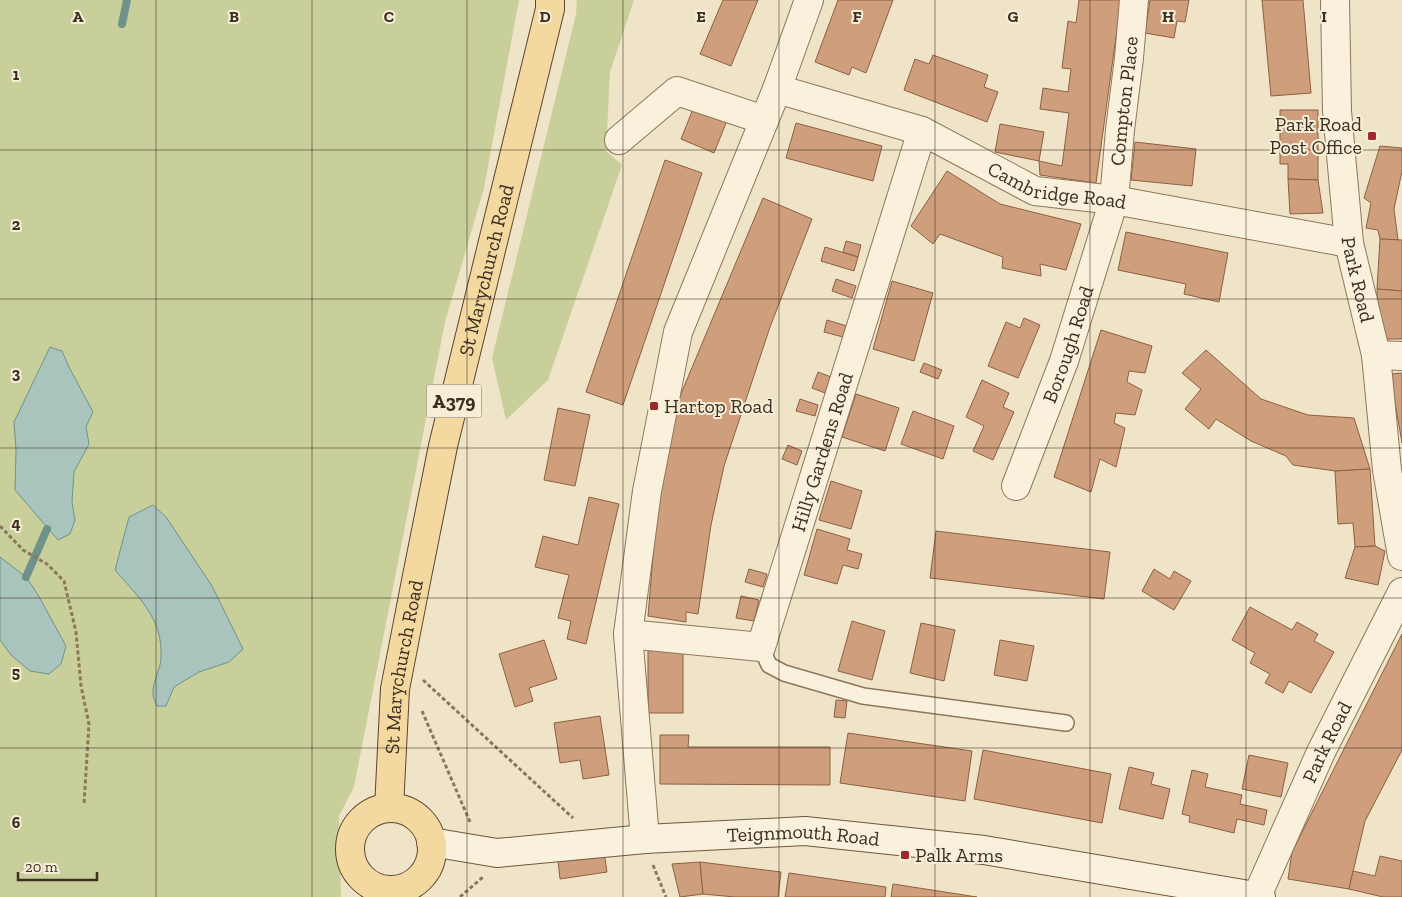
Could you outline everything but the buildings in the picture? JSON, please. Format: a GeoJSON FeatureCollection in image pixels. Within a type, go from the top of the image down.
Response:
{"type":"FeatureCollection","features":[{"type":"Feature","properties":{"kind":"main road","name":"St Marychurch Road"},"geometry":{"type":"LineString","coordinates":[[389,808],[395,689],[400,660],[443,446],[550,9],[550,0]]}},
{"type":"Feature","properties":{"kind":"main road"},"geometry":{"type":"LineString","coordinates":[[389,808],[401,809],[421,821],[428,831],[431,842],[431,854],[428,866],[417,881],[401,889],[376,892],[355,870],[350,856],[350,842],[355,829],[364,818],[376,811],[389,808]]}},
{"type":"Feature","properties":{"kind":"street"},"geometry":{"type":"LineString","coordinates":[[645,839],[628,634],[647,491],[678,332],[764,120],[809,0]]}},
{"type":"Feature","properties":{"kind":"street","name":"Compton Place"},"geometry":{"type":"LineString","coordinates":[[1114,200],[1134,0]]}},
{"type":"Feature","properties":{"kind":"street","name":"Park Road"},"geometry":{"type":"LineString","coordinates":[[1335,0],[1337,111],[1349,243],[1389,355],[1387,470],[1402,556]]}},
{"type":"Feature","properties":{"kind":"street","name":"Cambridge Road"},"geometry":{"type":"LineString","coordinates":[[776,89],[922,131],[1035,191],[1114,200],[1349,243]]}},
{"type":"Feature","properties":{"kind":"street"},"geometry":{"type":"LineString","coordinates":[[619,140],[676,91],[764,120]]}},
{"type":"Feature","properties":{"kind":"street","name":"Hilly Gardens Road"},"geometry":{"type":"LineString","coordinates":[[761,647],[922,131]]}},
{"type":"Feature","properties":{"kind":"street","name":"Borough Road"},"geometry":{"type":"LineString","coordinates":[[1016,486],[1064,361],[1114,200]]}},
{"type":"Feature","properties":{"kind":"street","name":"Park Road"},"geometry":{"type":"LineString","coordinates":[[1257,896],[1321,752],[1402,592]]}},
{"type":"Feature","properties":{"kind":"street"},"geometry":{"type":"LineString","coordinates":[[628,634],[761,647]]}},
{"type":"Feature","properties":{"kind":"street","name":"Teignmouth Road"},"geometry":{"type":"LineString","coordinates":[[431,842],[497,853],[645,839],[805,831],[984,850],[1261,897]]}},
{"type":"Feature","properties":{"kind":"lane"},"geometry":{"type":"LineString","coordinates":[[761,647],[769,665],[784,673],[862,696],[1066,723]]}},
{"type":"Feature","properties":{"kind":"path"},"geometry":{"type":"LineString","coordinates":[[0,526],[23,550],[47,564],[64,581],[76,632],[81,686],[89,724],[84,804]]}},
{"type":"Feature","properties":{"kind":"path"},"geometry":{"type":"LineString","coordinates":[[400,660],[600,843]]}},
{"type":"Feature","properties":{"kind":"path"},"geometry":{"type":"LineString","coordinates":[[418,703],[483,850]]}},
{"type":"Feature","properties":{"kind":"path"},"geometry":{"type":"LineString","coordinates":[[645,839],[654,871],[666,897]]}},
{"type":"Feature","properties":{"kind":"green space"},"geometry":{"type":"Polygon","coordinates":[[[0,0],[519,0],[484,188],[445,322],[354,787],[339,816],[341,897],[0,897],[0,0]]]}},
{"type":"Feature","properties":{"kind":"green space"},"geometry":{"type":"Polygon","coordinates":[[[577,0],[634,0],[610,72],[606,151],[622,165],[548,380],[506,420],[492,358],[576,14],[577,0]]]}},
{"type":"Feature","properties":{"kind":"water"},"geometry":{"type":"Polygon","coordinates":[[[50,347],[62,351],[93,412],[86,427],[89,444],[74,472],[72,502],[75,520],[70,534],[58,540],[15,490],[16,450],[14,422],[50,347]]]}},
{"type":"Feature","properties":{"kind":"water"},"geometry":{"type":"Polygon","coordinates":[[[153,505],[166,517],[212,586],[243,649],[229,662],[199,672],[174,687],[166,706],[157,706],[153,695],[161,657],[161,643],[158,631],[153,619],[140,599],[115,570],[129,517],[153,505]]]}},
{"type":"Feature","properties":{"kind":"water"},"geometry":{"type":"Polygon","coordinates":[[[0,557],[26,577],[66,646],[61,664],[49,674],[30,671],[11,655],[0,640],[0,557]]]}},
{"type":"Feature","properties":{"kind":"waterway"},"geometry":{"type":"LineString","coordinates":[[122,24],[127,0]]}},
{"type":"Feature","properties":{"kind":"waterway"},"geometry":{"type":"LineString","coordinates":[[26,577],[47,529]]}},
{"type":"Feature","properties":{"kind":"place","name":"Park Road Post Office"},"geometry":{"type":"Point","coordinates":[1372,136]}},
{"type":"Feature","properties":{"kind":"place","name":"Hartop Road"},"geometry":{"type":"Point","coordinates":[654,406]}},
{"type":"Feature","properties":{"kind":"place","name":"Palk Arms"},"geometry":{"type":"Point","coordinates":[905,855]}}]}
